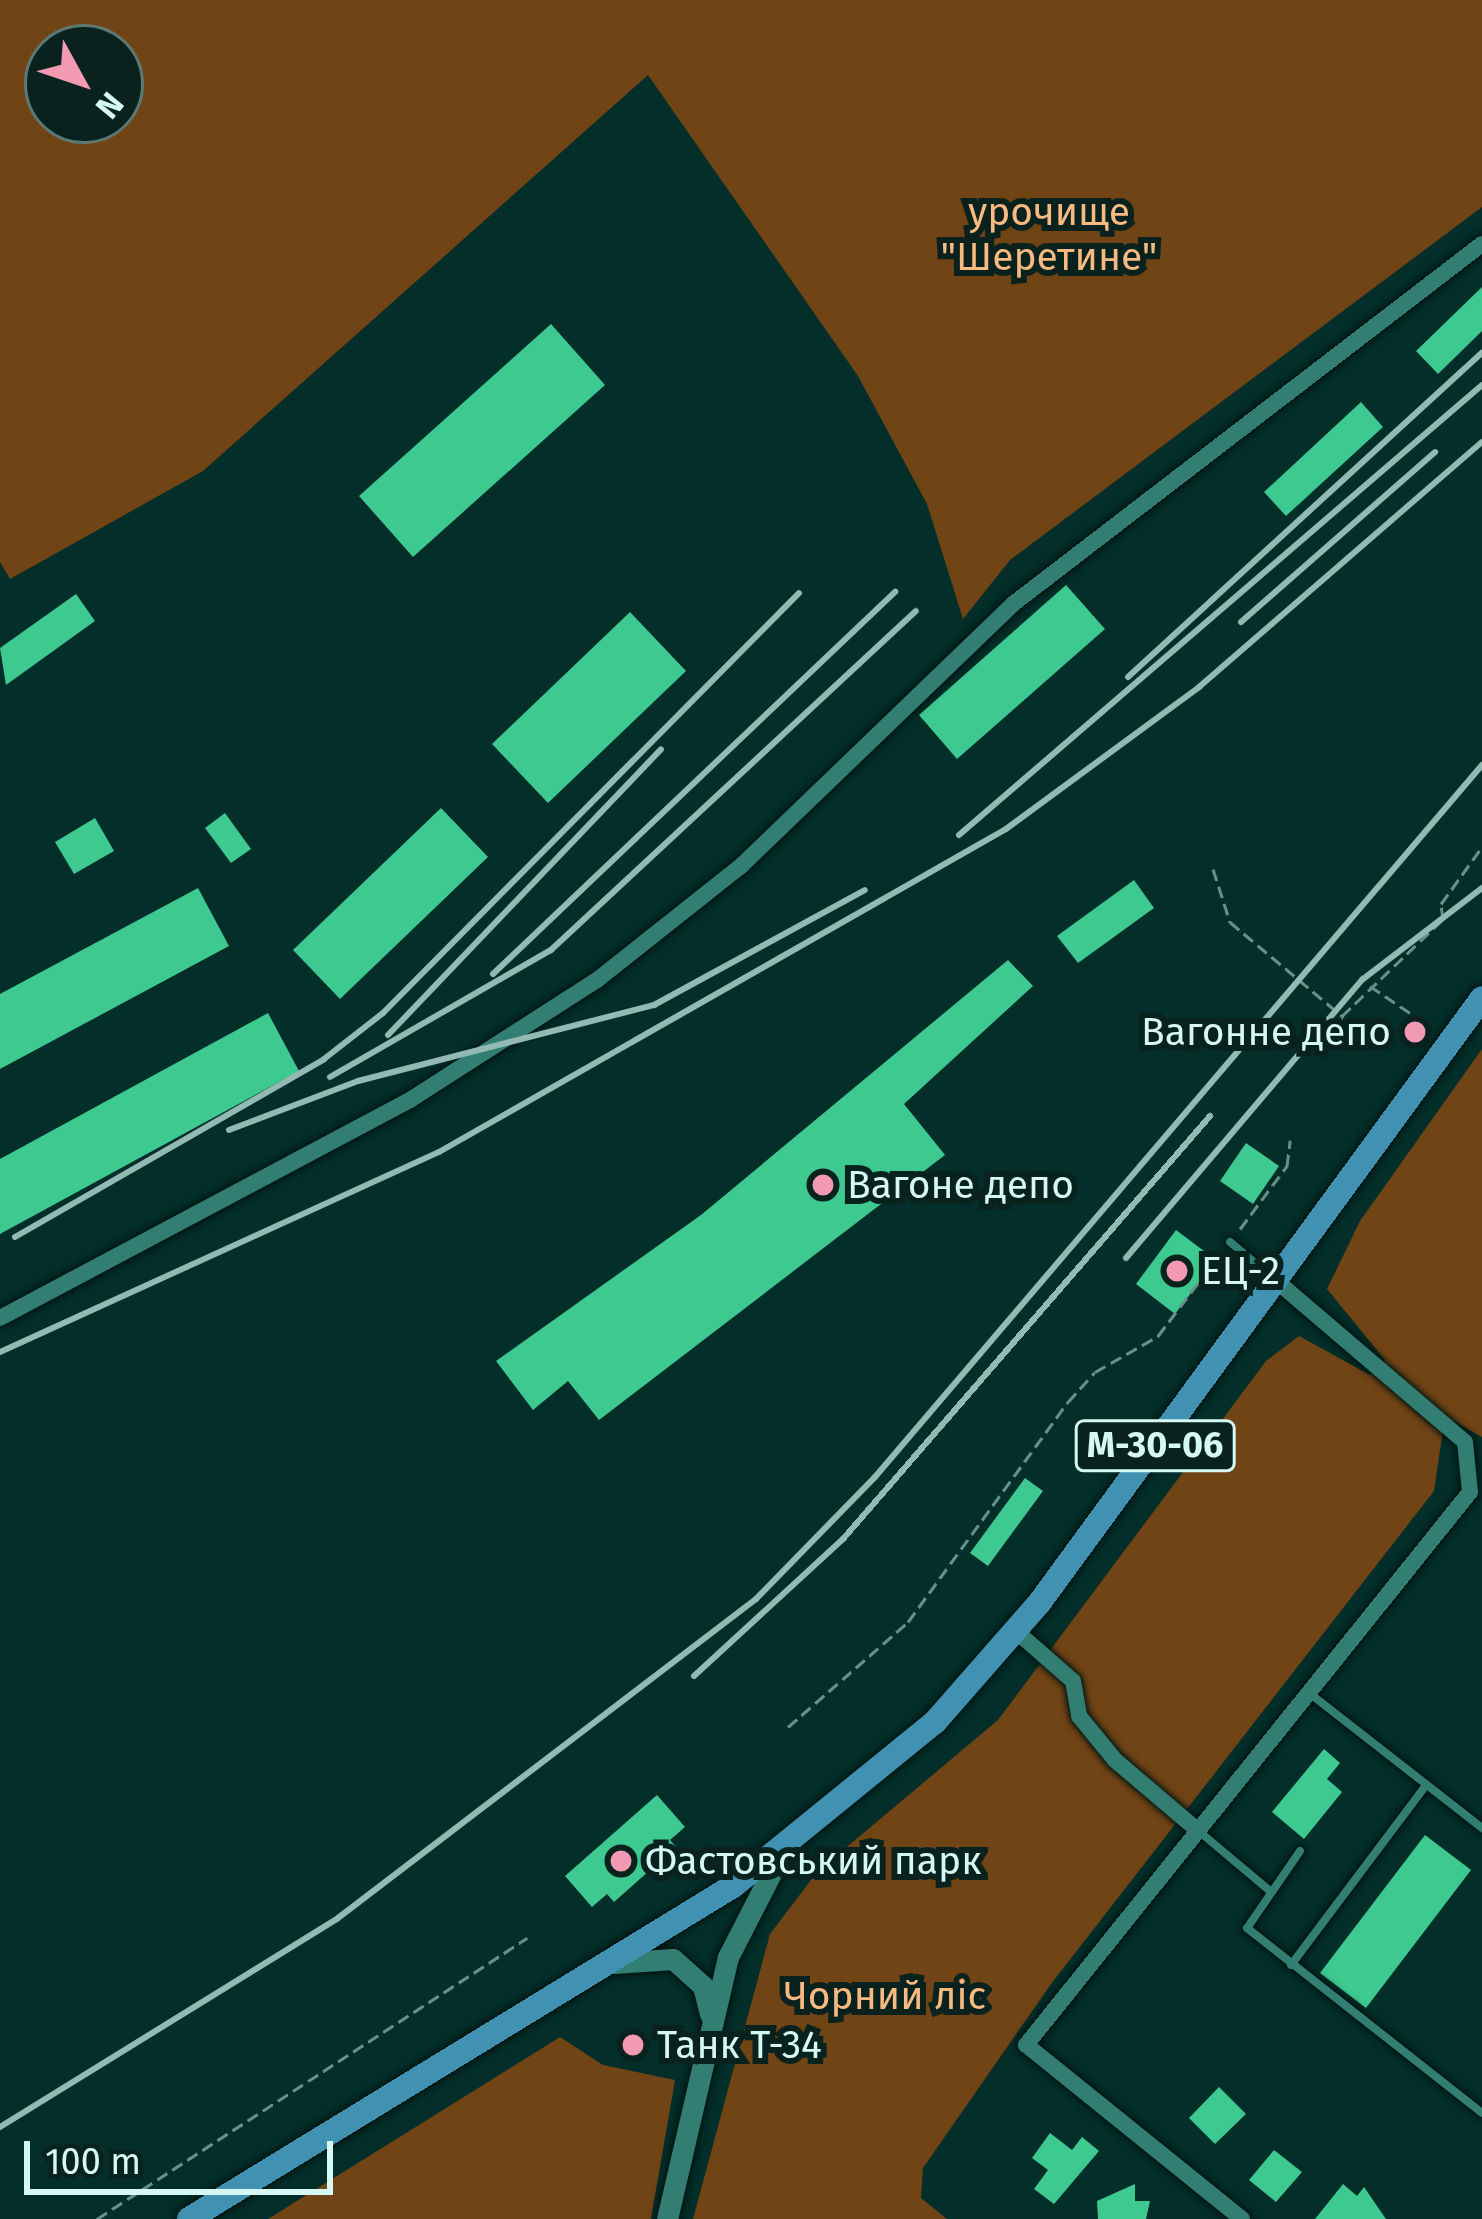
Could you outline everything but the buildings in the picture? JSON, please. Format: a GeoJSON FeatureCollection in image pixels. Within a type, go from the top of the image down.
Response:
{"type":"FeatureCollection","features":[{"type":"Feature","properties":{"kind":"main road","name":"М-30-06"},"geometry":{"type":"LineString","coordinates":[[189,2219],[782,1852],[935,1722],[1017,1632],[1482,998]]}},
{"type":"Feature","properties":{"kind":"street"},"geometry":{"type":"LineString","coordinates":[[0,1318],[410,1100],[598,980],[741,866],[1013,604],[1482,244]]}},
{"type":"Feature","properties":{"kind":"street"},"geometry":{"type":"LineString","coordinates":[[1242,2219],[1026,2044],[1195,1828],[1470,1492],[1474,1465],[1466,1442],[1275,1280]]}},
{"type":"Feature","properties":{"kind":"street"},"geometry":{"type":"LineString","coordinates":[[1017,1632],[1073,1681],[1079,1716],[1115,1760],[1195,1828]]}},
{"type":"Feature","properties":{"kind":"street"},"geometry":{"type":"LineString","coordinates":[[668,2219],[728,1957],[782,1852]]}},
{"type":"Feature","properties":{"kind":"street"},"geometry":{"type":"LineString","coordinates":[[607,1964],[654,1956],[692,1970],[711,2029]]}},
{"type":"Feature","properties":{"kind":"lane"},"geometry":{"type":"LineString","coordinates":[[1230,1242],[1275,1280]]}},
{"type":"Feature","properties":{"kind":"lane"},"geometry":{"type":"LineString","coordinates":[[1307,1692],[1482,1828]]}},
{"type":"Feature","properties":{"kind":"lane"},"geometry":{"type":"LineString","coordinates":[[1291,1964],[1426,1784]]}},
{"type":"Feature","properties":{"kind":"lane"},"geometry":{"type":"LineString","coordinates":[[1195,1828],[1270,1892]]}},
{"type":"Feature","properties":{"kind":"lane"},"geometry":{"type":"LineString","coordinates":[[1300,1851],[1246,1928],[1482,2113]]}},
{"type":"Feature","properties":{"kind":"path"},"geometry":{"type":"LineString","coordinates":[[1342,1016],[1368,985],[1443,919],[1441,904],[1482,847]]}},
{"type":"Feature","properties":{"kind":"path"},"geometry":{"type":"LineString","coordinates":[[1213,869],[1230,922],[1342,1016],[1352,1034]]}},
{"type":"Feature","properties":{"kind":"path"},"geometry":{"type":"LineString","coordinates":[[1368,985],[1422,1021],[1414,1032]]}},
{"type":"Feature","properties":{"kind":"path"},"geometry":{"type":"LineString","coordinates":[[788,1727],[908,1622],[1068,1402],[1095,1372],[1158,1336],[1287,1166],[1290,1140]]}},
{"type":"Feature","properties":{"kind":"path"},"geometry":{"type":"LineString","coordinates":[[97,2219],[527,1938]]}},
{"type":"Feature","properties":{"kind":"green space","name":"урочище \"Шеретине\""},"geometry":{"type":"Polygon","coordinates":[[[0,0],[1482,0],[1482,207],[1010,560],[963,619],[927,504],[858,376],[648,75],[203,471],[10,579],[0,562],[0,0]]]}},
{"type":"Feature","properties":{"kind":"green space","name":"Чорний ліс"},"geometry":{"type":"Polygon","coordinates":[[[1482,1049],[1482,1437],[1445,1416],[1434,1491],[1051,1984],[923,2168],[921,2198],[947,2219],[693,2219],[770,1934],[817,1872],[998,1720],[1266,1361],[1299,1336],[1370,1375],[1385,1360],[1327,1289],[1360,1221],[1482,1049]]]}},
{"type":"Feature","properties":{"kind":"green space"},"geometry":{"type":"Polygon","coordinates":[[[560,2037],[603,2065],[675,2080],[651,2219],[268,2219],[560,2037]]]}},
{"type":"Feature","properties":{"kind":"railway"},"geometry":{"type":"LineString","coordinates":[[1128,677],[1482,353]]}},
{"type":"Feature","properties":{"kind":"railway"},"geometry":{"type":"LineString","coordinates":[[959,835],[1482,385]]}},
{"type":"Feature","properties":{"kind":"railway"},"geometry":{"type":"LineString","coordinates":[[0,1352],[439,1152],[1006,829],[1199,687],[1482,442]]}},
{"type":"Feature","properties":{"kind":"railway"},"geometry":{"type":"LineString","coordinates":[[1241,622],[1435,452]]}},
{"type":"Feature","properties":{"kind":"railway"},"geometry":{"type":"LineString","coordinates":[[493,974],[895,592]]}},
{"type":"Feature","properties":{"kind":"railway"},"geometry":{"type":"LineString","coordinates":[[15,1237],[324,1059],[383,1013],[799,593]]}},
{"type":"Feature","properties":{"kind":"railway"},"geometry":{"type":"LineString","coordinates":[[330,1077],[551,950],[916,611]]}},
{"type":"Feature","properties":{"kind":"railway"},"geometry":{"type":"LineString","coordinates":[[388,1035],[661,749]]}},
{"type":"Feature","properties":{"kind":"railway"},"geometry":{"type":"LineString","coordinates":[[0,2127],[338,1918],[756,1599],[875,1477],[1482,765]]}},
{"type":"Feature","properties":{"kind":"railway"},"geometry":{"type":"LineString","coordinates":[[1126,1258],[1363,979],[1482,888]]}},
{"type":"Feature","properties":{"kind":"railway"},"geometry":{"type":"LineString","coordinates":[[229,1130],[358,1081],[654,1005],[865,890]]}},
{"type":"Feature","properties":{"kind":"railway"},"geometry":{"type":"LineString","coordinates":[[694,1676],[843,1539],[1210,1116]]}},
{"type":"Feature","properties":{"kind":"place","name":"Вагонне депо"},"geometry":{"type":"Point","coordinates":[1415,1032]}},
{"type":"Feature","properties":{"kind":"place","name":"Вагоне депо"},"geometry":{"type":"Point","coordinates":[823,1185]}},
{"type":"Feature","properties":{"kind":"place","name":"ЕЦ-2"},"geometry":{"type":"Point","coordinates":[1177,1271]}},
{"type":"Feature","properties":{"kind":"place","name":"Фастовський парк"},"geometry":{"type":"Point","coordinates":[621,1861]}},
{"type":"Feature","properties":{"kind":"place","name":"Танк Т-34"},"geometry":{"type":"Point","coordinates":[633,2045]}}]}
